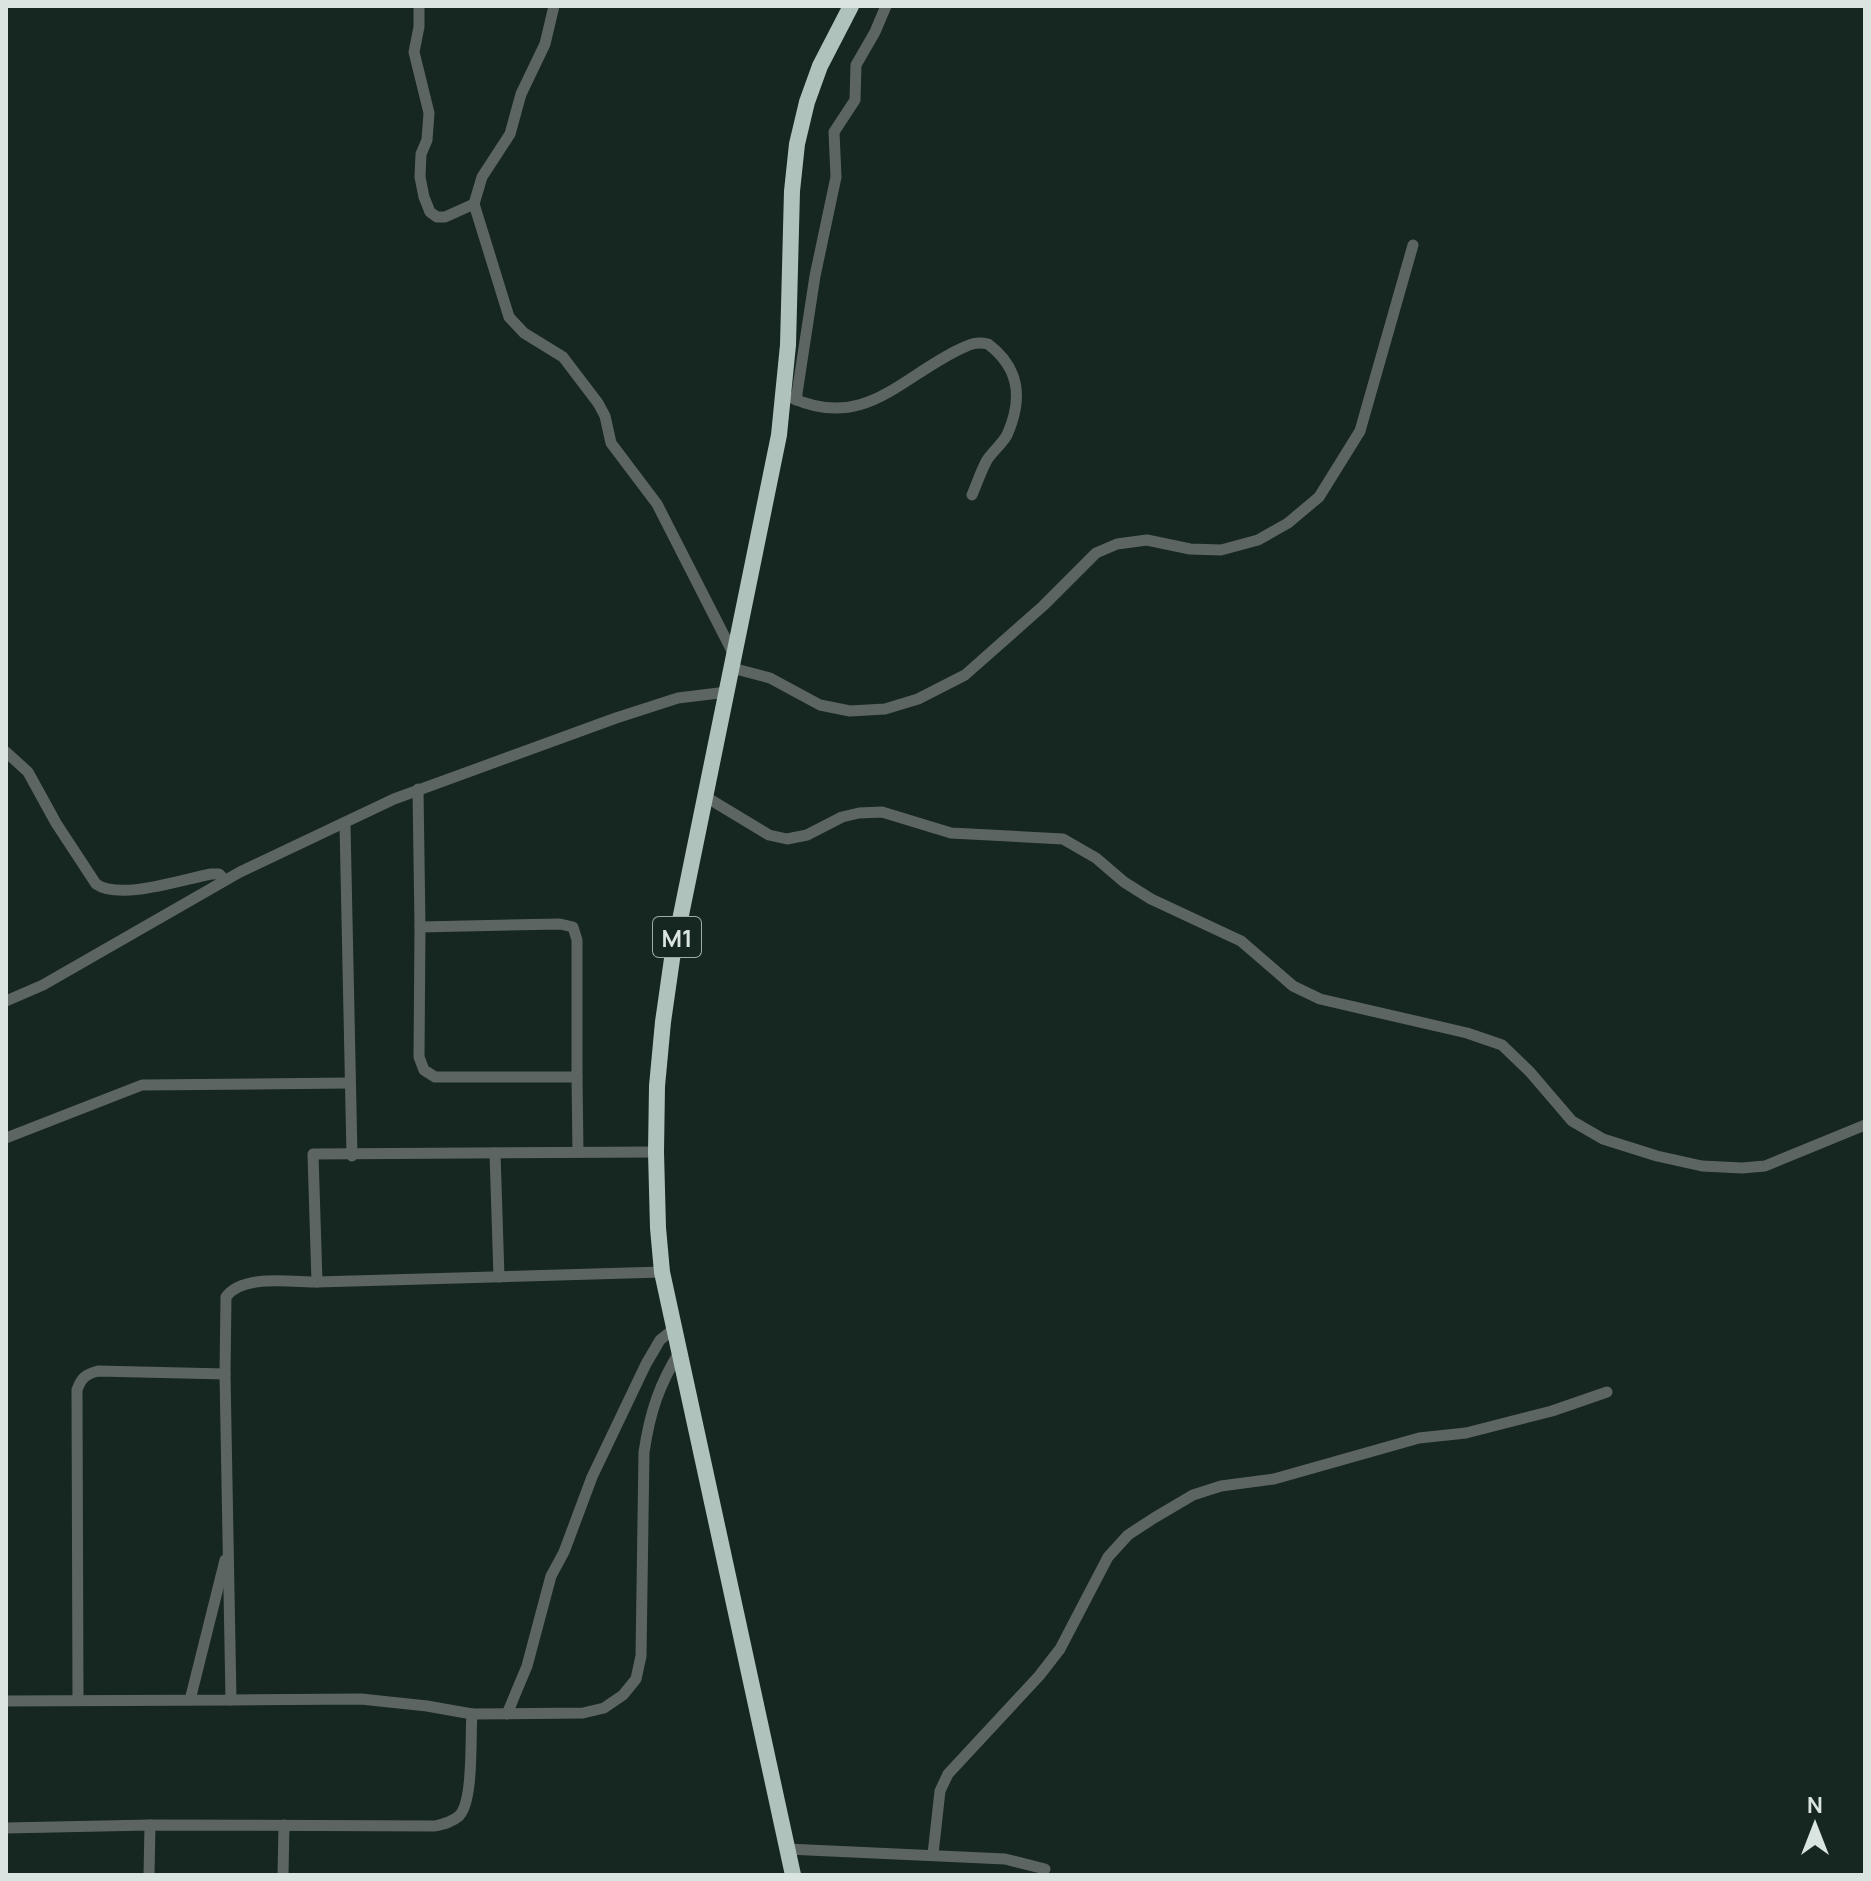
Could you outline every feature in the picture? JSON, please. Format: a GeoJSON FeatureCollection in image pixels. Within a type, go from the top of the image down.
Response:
{"type":"FeatureCollection","features":[{"type":"Feature","properties":{"kind":"highway","name":"M1"},"geometry":{"type":"LineString","coordinates":[[793,1875],[662,1272],[658,1228],[657,1086],[672,959],[779,435],[790,397],[792,191],[797,144],[820,66],[851,6]]}},
{"type":"Feature","properties":{"kind":"street"},"geometry":{"type":"LineString","coordinates":[[419,6],[414,52],[429,113],[427,140],[421,154],[420,177],[424,197],[430,212],[437,217],[445,217],[474,204]]}},
{"type":"Feature","properties":{"kind":"street"},"geometry":{"type":"LineString","coordinates":[[554,6],[545,44],[521,94],[510,134],[482,177],[474,204],[509,317],[524,333],[563,357],[598,403],[605,416],[611,443],[657,504],[733,662],[820,705],[850,711],[885,709],[918,699],[965,675],[1043,606],[1096,553],[1117,544],[1147,540],[1190,549],[1221,550],[1258,540],[1288,523],[1319,497],[1360,431],[1413,245]]}},
{"type":"Feature","properties":{"kind":"street"},"geometry":{"type":"LineString","coordinates":[[886,6],[856,65],[855,100],[834,132],[836,177],[790,397],[809,405],[830,408],[874,402],[951,354],[971,344],[988,344],[1009,364],[1014,374],[1017,400],[1007,435],[988,458],[972,495]]}},
{"type":"Feature","properties":{"kind":"street"},"geometry":{"type":"LineString","coordinates":[[6,1001],[43,985],[225,880],[418,789],[678,698],[727,692]]}},
{"type":"Feature","properties":{"kind":"street"},"geometry":{"type":"LineString","coordinates":[[6,752],[28,772],[56,823],[96,884],[102,888],[121,891],[211,874],[219,874],[225,880]]}},
{"type":"Feature","properties":{"kind":"street"},"geometry":{"type":"LineString","coordinates":[[418,789],[419,1057],[424,1070],[435,1077],[577,1077]]}},
{"type":"Feature","properties":{"kind":"street"},"geometry":{"type":"LineString","coordinates":[[706,797],[769,835],[787,839],[807,835],[842,817],[882,812],[951,833],[1063,839],[1096,858],[1124,882],[1151,899],[1241,941],[1293,986],[1320,999],[1467,1033],[1502,1045],[1572,1121],[1603,1139],[1657,1156],[1702,1166],[1765,1166],[1865,1125]]}},
{"type":"Feature","properties":{"kind":"street"},"geometry":{"type":"LineString","coordinates":[[345,824],[352,1156]]}},
{"type":"Feature","properties":{"kind":"street"},"geometry":{"type":"LineString","coordinates":[[420,927],[560,924],[573,927],[577,940],[578,1152]]}},
{"type":"Feature","properties":{"kind":"street"},"geometry":{"type":"LineString","coordinates":[[6,1138],[142,1085],[349,1083]]}},
{"type":"Feature","properties":{"kind":"street"},"geometry":{"type":"LineString","coordinates":[[317,1282],[313,1154],[656,1152]]}},
{"type":"Feature","properties":{"kind":"street"},"geometry":{"type":"LineString","coordinates":[[495,1153],[499,1277]]}},
{"type":"Feature","properties":{"kind":"street"},"geometry":{"type":"LineString","coordinates":[[231,1700],[225,1374],[226,1297],[232,1288],[243,1283],[662,1272]]}},
{"type":"Feature","properties":{"kind":"street"},"geometry":{"type":"LineString","coordinates":[[507,1714],[527,1666],[551,1576],[564,1552],[592,1477],[646,1364],[660,1340],[675,1328]]}},
{"type":"Feature","properties":{"kind":"street"},"geometry":{"type":"LineString","coordinates":[[6,1701],[361,1699],[472,1714],[583,1713],[604,1708],[623,1695],[636,1679],[641,1656],[644,1452],[647,1429],[662,1382],[680,1351]]}},
{"type":"Feature","properties":{"kind":"street"},"geometry":{"type":"LineString","coordinates":[[78,1700],[77,1390],[80,1381],[87,1374],[98,1371],[225,1374]]}},
{"type":"Feature","properties":{"kind":"street"},"geometry":{"type":"LineString","coordinates":[[933,1854],[940,1791],[948,1774],[1060,1649],[1108,1557],[1128,1535],[1193,1495],[1221,1486],[1274,1479],[1419,1438],[1466,1433],[1552,1411],[1607,1392]]}},
{"type":"Feature","properties":{"kind":"street"},"geometry":{"type":"LineString","coordinates":[[190,1700],[228,1545]]}},
{"type":"Feature","properties":{"kind":"street"},"geometry":{"type":"LineString","coordinates":[[6,1828],[435,1826],[457,1818],[467,1797],[472,1714]]}},
{"type":"Feature","properties":{"kind":"street"},"geometry":{"type":"LineString","coordinates":[[149,1875],[150,1825]]}},
{"type":"Feature","properties":{"kind":"street"},"geometry":{"type":"LineString","coordinates":[[283,1875],[284,1825]]}},
{"type":"Feature","properties":{"kind":"street"},"geometry":{"type":"LineString","coordinates":[[787,1849],[1005,1859],[1045,1869]]}}]}
